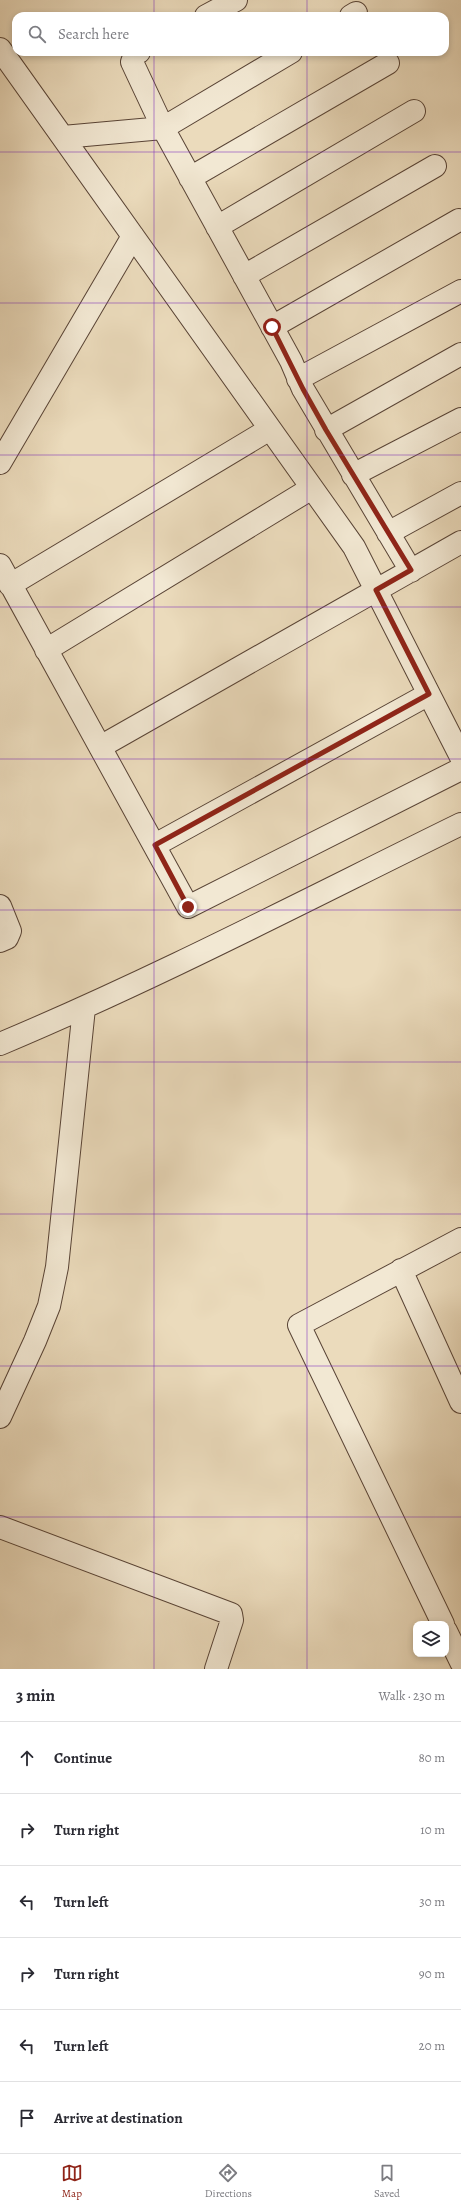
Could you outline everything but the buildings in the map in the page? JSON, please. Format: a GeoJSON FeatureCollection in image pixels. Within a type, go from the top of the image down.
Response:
{"type":"FeatureCollection","features":[{"type":"Feature","properties":{"kind":"street"},"geometry":{"type":"LineString","coordinates":[[214,12],[236,0]]}},
{"type":"Feature","properties":{"kind":"street"},"geometry":{"type":"LineString","coordinates":[[0,49],[354,547],[461,757]]}},
{"type":"Feature","properties":{"kind":"street"},"geometry":{"type":"LineString","coordinates":[[134,56],[132,62],[163,128],[272,327],[298,379],[326,430],[411,570]]}},
{"type":"Feature","properties":{"kind":"street"},"geometry":{"type":"LineString","coordinates":[[63,137],[163,128],[284,56]]}},
{"type":"Feature","properties":{"kind":"street"},"geometry":{"type":"LineString","coordinates":[[190,178],[388,63]]}},
{"type":"Feature","properties":{"kind":"street"},"geometry":{"type":"LineString","coordinates":[[217,227],[414,111]]}},
{"type":"Feature","properties":{"kind":"street"},"geometry":{"type":"LineString","coordinates":[[244,276],[435,166]]}},
{"type":"Feature","properties":{"kind":"street"},"geometry":{"type":"LineString","coordinates":[[272,327],[459,220]]}},
{"type":"Feature","properties":{"kind":"street"},"geometry":{"type":"LineString","coordinates":[[0,463],[133,236]]}},
{"type":"Feature","properties":{"kind":"street"},"geometry":{"type":"LineString","coordinates":[[298,379],[461,291]]}},
{"type":"Feature","properties":{"kind":"street"},"geometry":{"type":"LineString","coordinates":[[326,430],[461,354]]}},
{"type":"Feature","properties":{"kind":"street"},"geometry":{"type":"LineString","coordinates":[[353,475],[461,419]]}},
{"type":"Feature","properties":{"kind":"street"},"geometry":{"type":"LineString","coordinates":[[10,585],[270,429]]}},
{"type":"Feature","properties":{"kind":"street"},"geometry":{"type":"LineString","coordinates":[[46,650],[312,488]]}},
{"type":"Feature","properties":{"kind":"street"},"geometry":{"type":"LineString","coordinates":[[388,533],[461,493]]}},
{"type":"Feature","properties":{"kind":"street"},"geometry":{"type":"LineString","coordinates":[[100,746],[461,542]]}},
{"type":"Feature","properties":{"kind":"street"},"geometry":{"type":"LineString","coordinates":[[0,565],[188,907],[461,769]]}},
{"type":"Feature","properties":{"kind":"street"},"geometry":{"type":"LineString","coordinates":[[155,845],[429,694]]}},
{"type":"Feature","properties":{"kind":"street"},"geometry":{"type":"LineString","coordinates":[[0,1044],[84,1008],[166,970],[461,824]]}},
{"type":"Feature","properties":{"kind":"street"},"geometry":{"type":"LineString","coordinates":[[0,906],[10,931],[7,938],[0,941]]}},
{"type":"Feature","properties":{"kind":"street"},"geometry":{"type":"LineString","coordinates":[[0,1417],[35,1341],[49,1306],[54,1282],[84,1008]]}},
{"type":"Feature","properties":{"kind":"street"},"geometry":{"type":"LineString","coordinates":[[442,1621],[299,1325],[461,1239]]}},
{"type":"Feature","properties":{"kind":"street"},"geometry":{"type":"LineString","coordinates":[[401,1270],[461,1402]]}},
{"type":"Feature","properties":{"kind":"street"},"geometry":{"type":"LineString","coordinates":[[0,1527],[231,1614],[232,1620],[216,1669]]}},
{"type":"Feature","properties":{"kind":"street"},"geometry":{"type":"LineString","coordinates":[[449,1637],[461,1662]]}},
{"type":"Feature","properties":{"kind":"route"},"geometry":{"type":"LineString","coordinates":[[188,907],[155,845],[429,694],[376,590],[411,570],[326,430],[303,389],[291,361],[272,327]]}}]}
